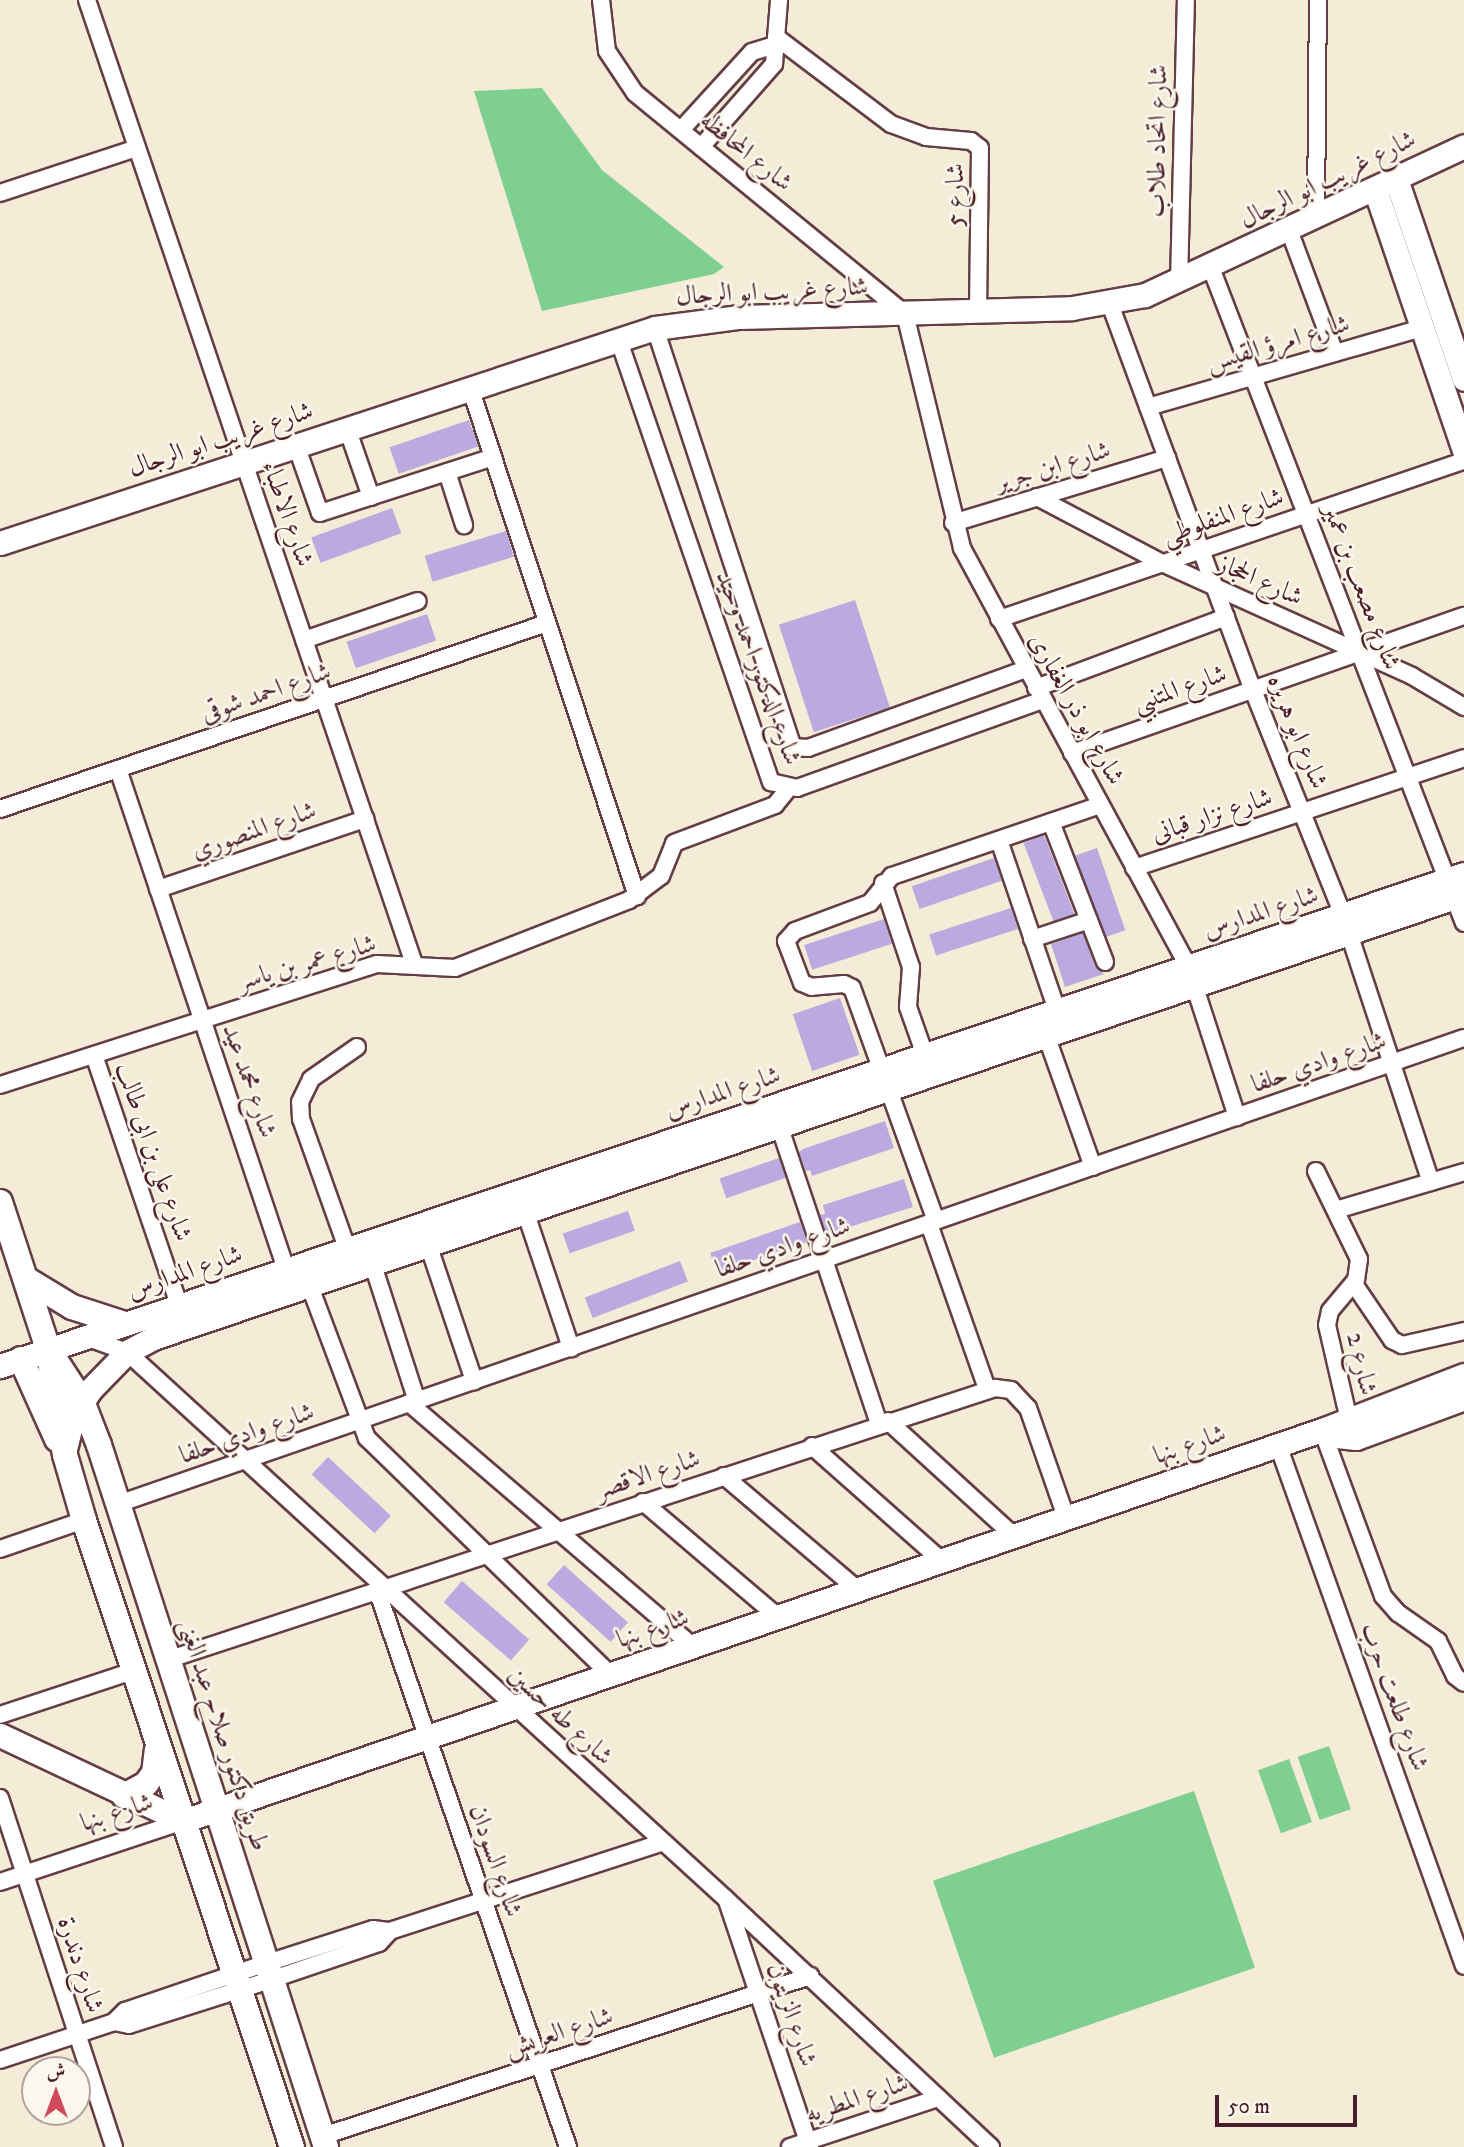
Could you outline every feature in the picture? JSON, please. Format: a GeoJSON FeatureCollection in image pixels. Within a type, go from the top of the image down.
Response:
{"type":"FeatureCollection","features":[{"type":"Feature","properties":{"kind":"main road","name":"شارع غريب ابو الرجال"},"geometry":{"type":"LineString","coordinates":[[0,543],[655,328],[739,317],[978,313],[1110,304],[1179,283],[1464,146]]}},
{"type":"Feature","properties":{"kind":"main road"},"geometry":{"type":"LineString","coordinates":[[1396,179],[1464,379]]}},
{"type":"Feature","properties":{"kind":"main road"},"geometry":{"type":"LineString","coordinates":[[1375,189],[1464,451]]}},
{"type":"Feature","properties":{"kind":"main road","name":"شارع المدارس"},"geometry":{"type":"LineString","coordinates":[[65,1455],[69,1429],[82,1401],[127,1352],[153,1338],[296,1280],[347,1248],[886,1078],[1046,1035],[1191,976],[1458,886]]}},
{"type":"Feature","properties":{"kind":"main road","name":"شارع المدارس"},"geometry":{"type":"LineString","coordinates":[[11,1362],[179,1305],[372,1262],[428,1244],[779,1125],[886,1078],[925,1055],[1056,1010],[1191,976]]}},
{"type":"Feature","properties":{"kind":"main road","name":"طريق دكتور صلاح عبد الغنى"},"geometry":{"type":"LineString","coordinates":[[0,1202],[48,1349],[65,1455],[84,1520],[157,1748],[292,2147]]}},
{"type":"Feature","properties":{"kind":"main road"},"geometry":{"type":"LineString","coordinates":[[26,1279],[72,1307],[125,1324]]}},
{"type":"Feature","properties":{"kind":"main road","name":"طريق دكتور صلاح عبد الغنى"},"geometry":{"type":"LineString","coordinates":[[48,1349],[82,1401],[118,1504],[325,2142]]}},
{"type":"Feature","properties":{"kind":"main road"},"geometry":{"type":"LineString","coordinates":[[11,1362],[65,1455]]}},
{"type":"Feature","properties":{"kind":"main road","name":"شارع بنها"},"geometry":{"type":"LineString","coordinates":[[183,1821],[1278,1445],[1464,1375]]}},
{"type":"Feature","properties":{"kind":"main road"},"geometry":{"type":"LineString","coordinates":[[1323,1429],[1337,1436],[1356,1438],[1464,1398]]}},
{"type":"Feature","properties":{"kind":"main road"},"geometry":{"type":"LineString","coordinates":[[0,1735],[124,1796],[183,1821]]}},
{"type":"Feature","properties":{"kind":"main road"},"geometry":{"type":"LineString","coordinates":[[124,1796],[136,1791],[154,1773],[157,1748]]}},
{"type":"Feature","properties":{"kind":"street","name":"شارع الاطباء"},"geometry":{"type":"LineString","coordinates":[[87,0],[414,964]]}},
{"type":"Feature","properties":{"kind":"street","name":"شارع المحافظه"},"geometry":{"type":"LineString","coordinates":[[600,0],[603,35],[614,66],[635,93],[905,314]]}},
{"type":"Feature","properties":{"kind":"street"},"geometry":{"type":"LineString","coordinates":[[701,147],[771,68],[779,0]]}},
{"type":"Feature","properties":{"kind":"street","name":"شارع اتحاد طلاب"},"geometry":{"type":"LineString","coordinates":[[1179,283],[1186,0]]}},
{"type":"Feature","properties":{"kind":"street"},"geometry":{"type":"LineString","coordinates":[[1316,218],[1318,0]]}},
{"type":"Feature","properties":{"kind":"street"},"geometry":{"type":"LineString","coordinates":[[681,130],[752,52],[775,41]]}},
{"type":"Feature","properties":{"kind":"street","name":"شارع 5"},"geometry":{"type":"LineString","coordinates":[[775,41],[891,124],[926,137],[971,141],[980,148],[978,313]]}},
{"type":"Feature","properties":{"kind":"street"},"geometry":{"type":"LineString","coordinates":[[0,193],[137,148]]}},
{"type":"Feature","properties":{"kind":"street"},"geometry":{"type":"LineString","coordinates":[[1289,230],[1335,353]]}},
{"type":"Feature","properties":{"kind":"street","name":"شارع مصعب بن عمير"},"geometry":{"type":"LineString","coordinates":[[1211,268],[1359,653],[1458,886],[1464,923]]}},
{"type":"Feature","properties":{"kind":"street","name":"شارع ابو هريره"},"geometry":{"type":"LineString","coordinates":[[1110,304],[1253,690],[1346,924],[1431,1182]]}},
{"type":"Feature","properties":{"kind":"street","name":"شارع ابو ذر الغفارى"},"geometry":{"type":"LineString","coordinates":[[905,314],[953,523],[999,619],[1191,976],[1237,1117]]}},
{"type":"Feature","properties":{"kind":"street","name":"شارع الدكتور احمد وحيد"},"geometry":{"type":"LineString","coordinates":[[655,328],[793,747],[808,748],[1026,670]]}},
{"type":"Feature","properties":{"kind":"street","name":"شارع امرؤ القيس"},"geometry":{"type":"LineString","coordinates":[[1148,407],[1422,328]]}},
{"type":"Feature","properties":{"kind":"street","name":"شارع الدكتور احمد وحيد"},"geometry":{"type":"LineString","coordinates":[[618,338],[766,775],[788,789],[1040,694],[1226,617]]}},
{"type":"Feature","properties":{"kind":"street"},"geometry":{"type":"LineString","coordinates":[[470,387],[637,896]]}},
{"type":"Feature","properties":{"kind":"street"},"geometry":{"type":"LineString","coordinates":[[347,428],[370,497]]}},
{"type":"Feature","properties":{"kind":"street"},"geometry":{"type":"LineString","coordinates":[[296,444],[320,513],[493,457]]}},
{"type":"Feature","properties":{"kind":"street","name":"شارع ابن جرير"},"geometry":{"type":"LineString","coordinates":[[953,523],[1167,458]]}},
{"type":"Feature","properties":{"kind":"street","name":"شارع المنفلوطي"},"geometry":{"type":"LineString","coordinates":[[999,619],[1464,461]]}},
{"type":"Feature","properties":{"kind":"street"},"geometry":{"type":"LineString","coordinates":[[447,472],[464,525]]}},
{"type":"Feature","properties":{"kind":"street","name":"شارع الحجاز"},"geometry":{"type":"LineString","coordinates":[[1037,497],[1162,564],[1359,653],[1464,707]]}},
{"type":"Feature","properties":{"kind":"street"},"geometry":{"type":"LineString","coordinates":[[304,640],[418,601]]}},
{"type":"Feature","properties":{"kind":"street","name":"شارع المتنبي"},"geometry":{"type":"LineString","coordinates":[[1072,753],[1464,617]]}},
{"type":"Feature","properties":{"kind":"street","name":"شارع احمد شوقى"},"geometry":{"type":"LineString","coordinates":[[0,809],[547,623]]}},
{"type":"Feature","properties":{"kind":"street","name":"شارع نزار قبانى"},"geometry":{"type":"LineString","coordinates":[[1134,868],[1464,758]]}},
{"type":"Feature","properties":{"kind":"street","name":"شارع محمد عيد"},"geometry":{"type":"LineString","coordinates":[[118,769],[202,1020],[296,1280],[359,1421],[371,1443],[609,1673]]}},
{"type":"Feature","properties":{"kind":"street","name":"شارع عمر بن ياسر"},"geometry":{"type":"LineString","coordinates":[[0,1085],[377,964],[414,964],[434,970],[455,968],[637,896],[661,876],[674,843],[775,805],[788,789]]}},
{"type":"Feature","properties":{"kind":"street"},"geometry":{"type":"LineString","coordinates":[[1066,1517],[1024,1401],[1003,1388],[987,1389],[886,1078],[852,988],[844,984],[812,987],[802,983],[785,945],[795,931],[870,903],[883,883],[1100,805]]}},
{"type":"Feature","properties":{"kind":"street","name":"شارع المنصوري"},"geometry":{"type":"LineString","coordinates":[[158,889],[365,819]]}},
{"type":"Feature","properties":{"kind":"street"},"geometry":{"type":"LineString","coordinates":[[1051,822],[1105,962]]}},
{"type":"Feature","properties":{"kind":"street"},"geometry":{"type":"LineString","coordinates":[[999,840],[1056,1010]]}},
{"type":"Feature","properties":{"kind":"street"},"geometry":{"type":"LineString","coordinates":[[883,883],[911,967],[908,1007],[925,1055]]}},
{"type":"Feature","properties":{"kind":"street"},"geometry":{"type":"LineString","coordinates":[[1032,939],[1089,920]]}},
{"type":"Feature","properties":{"kind":"street"},"geometry":{"type":"LineString","coordinates":[[1046,1035],[1093,1167]]}},
{"type":"Feature","properties":{"kind":"street","name":"شارع وادي حلفا"},"geometry":{"type":"LineString","coordinates":[[118,1504],[1464,1038]]}},
{"type":"Feature","properties":{"kind":"street"},"geometry":{"type":"LineString","coordinates":[[347,1248],[301,1119],[300,1102],[311,1079],[357,1047]]}},
{"type":"Feature","properties":{"kind":"street","name":"شارع على بن ابى طالب"},"geometry":{"type":"LineString","coordinates":[[94,1055],[179,1305]]}},
{"type":"Feature","properties":{"kind":"street"},"geometry":{"type":"LineString","coordinates":[[779,1125],[883,1423],[1013,1535]]}},
{"type":"Feature","properties":{"kind":"street"},"geometry":{"type":"LineString","coordinates":[[1316,1171],[1359,1259],[1354,1284],[1392,1339],[1402,1345],[1464,1331]]}},
{"type":"Feature","properties":{"kind":"street"},"geometry":{"type":"LineString","coordinates":[[1336,1210],[1464,1172]]}},
{"type":"Feature","properties":{"kind":"street"},"geometry":{"type":"LineString","coordinates":[[524,1211],[570,1348]]}},
{"type":"Feature","properties":{"kind":"street"},"geometry":{"type":"LineString","coordinates":[[428,1244],[474,1381]]}},
{"type":"Feature","properties":{"kind":"street"},"geometry":{"type":"LineString","coordinates":[[372,1262],[413,1402],[556,1531],[691,1645]]}},
{"type":"Feature","properties":{"kind":"street","name":"شارع 2"},"geometry":{"type":"LineString","coordinates":[[1349,1420],[1327,1325],[1330,1311],[1354,1284]]}},
{"type":"Feature","properties":{"kind":"street","name":"شارع طه حسين"},"geometry":{"type":"LineString","coordinates":[[86,1337],[127,1352],[380,1589],[810,1976],[991,2147]]}},
{"type":"Feature","properties":{"kind":"street","name":"شارع الاقصر"},"geometry":{"type":"LineString","coordinates":[[167,1660],[987,1389]]}},
{"type":"Feature","properties":{"kind":"street"},"geometry":{"type":"LineString","coordinates":[[1323,1429],[1383,1596],[1398,1613],[1438,1641],[1455,1676],[1464,1683]]}},
{"type":"Feature","properties":{"kind":"street","name":"شارع طلعت حرب"},"geometry":{"type":"LineString","coordinates":[[1278,1445],[1464,1966]]}},
{"type":"Feature","properties":{"kind":"street"},"geometry":{"type":"LineString","coordinates":[[812,1447],[941,1560]]}},
{"type":"Feature","properties":{"kind":"street"},"geometry":{"type":"LineString","coordinates":[[724,1476],[857,1589]]}},
{"type":"Feature","properties":{"kind":"street"},"geometry":{"type":"LineString","coordinates":[[643,1502],[777,1616]]}},
{"type":"Feature","properties":{"kind":"street"},"geometry":{"type":"LineString","coordinates":[[0,1549],[84,1520]]}},
{"type":"Feature","properties":{"kind":"street","name":"شارع السودان"},"geometry":{"type":"LineString","coordinates":[[380,1589],[427,1736],[568,2147]]}},
{"type":"Feature","properties":{"kind":"street"},"geometry":{"type":"LineString","coordinates":[[0,1715],[133,1671]]}},
{"type":"Feature","properties":{"kind":"street","name":"شارع دندرة"},"geometry":{"type":"LineString","coordinates":[[0,1798],[114,2147]]}},
{"type":"Feature","properties":{"kind":"street","name":"شارع بنها"},"geometry":{"type":"LineString","coordinates":[[0,1882],[183,1821]]}},
{"type":"Feature","properties":{"kind":"street"},"geometry":{"type":"LineString","coordinates":[[0,2060],[114,2022],[130,2025],[237,1982],[379,1943],[390,1931],[661,1843]]}},
{"type":"Feature","properties":{"kind":"street","name":"شارع الزيتون"},"geometry":{"type":"LineString","coordinates":[[726,1899],[809,2144]]}},
{"type":"Feature","properties":{"kind":"street","name":"شارع العريش"},"geometry":{"type":"LineString","coordinates":[[325,2142],[540,2066],[810,1976]]}},
{"type":"Feature","properties":{"kind":"street","name":"شارع المطريه"},"geometry":{"type":"LineString","coordinates":[[790,2147],[809,2144],[939,2098]]}},
{"type":"Feature","properties":{"kind":"green space"},"geometry":{"type":"Polygon","coordinates":[[[542,88],[602,170],[724,267],[714,274],[542,311],[474,91],[542,88]]]}},
{"type":"Feature","properties":{"kind":"green space"},"geometry":{"type":"Polygon","coordinates":[[[1329,1746],[1351,1809],[1320,1820],[1298,1757],[1329,1746]]]}},
{"type":"Feature","properties":{"kind":"green space"},"geometry":{"type":"Polygon","coordinates":[[[1289,1759],[1312,1822],[1281,1833],[1258,1770],[1289,1759]]]}},
{"type":"Feature","properties":{"kind":"green space"},"geometry":{"type":"Polygon","coordinates":[[[1194,1791],[1255,1968],[994,2058],[933,1881],[1194,1791]]]}},
{"type":"Feature","properties":{"kind":"building"},"geometry":{"type":"Polygon","coordinates":[[[469,420],[478,446],[399,474],[390,447],[469,420]]]}},
{"type":"Feature","properties":{"kind":"building"},"geometry":{"type":"Polygon","coordinates":[[[392,508],[401,533],[320,563],[311,537],[392,508]]]}},
{"type":"Feature","properties":{"kind":"building"},"geometry":{"type":"Polygon","coordinates":[[[506,531],[514,557],[433,582],[425,556],[506,531]]]}},
{"type":"Feature","properties":{"kind":"building"},"geometry":{"type":"Polygon","coordinates":[[[855,600],[890,707],[814,732],[779,625],[855,600]]]}},
{"type":"Feature","properties":{"kind":"building"},"geometry":{"type":"Polygon","coordinates":[[[427,614],[436,640],[356,668],[347,642],[427,614]]]}},
{"type":"Feature","properties":{"kind":"building"},"geometry":{"type":"Polygon","coordinates":[[[1044,835],[1074,914],[1054,922],[1023,843],[1044,835]]]}},
{"type":"Feature","properties":{"kind":"building"},"geometry":{"type":"Polygon","coordinates":[[[1097,848],[1125,930],[1104,938],[1075,855],[1097,848]]]}},
{"type":"Feature","properties":{"kind":"building"},"geometry":{"type":"Polygon","coordinates":[[[994,858],[1002,881],[920,909],[912,886],[994,858]]]}},
{"type":"Feature","properties":{"kind":"building"},"geometry":{"type":"Polygon","coordinates":[[[1011,908],[1018,929],[936,955],[929,935],[1011,908]]]}},
{"type":"Feature","properties":{"kind":"building"},"geometry":{"type":"Polygon","coordinates":[[[884,919],[892,944],[812,970],[804,945],[884,919]]]}},
{"type":"Feature","properties":{"kind":"building"},"geometry":{"type":"Polygon","coordinates":[[[1083,933],[1095,966],[1104,974],[1065,987],[1051,944],[1083,933]]]}},
{"type":"Feature","properties":{"kind":"building"},"geometry":{"type":"Polygon","coordinates":[[[840,998],[860,1055],[812,1071],[793,1014],[840,998]]]}},
{"type":"Feature","properties":{"kind":"building"},"geometry":{"type":"Polygon","coordinates":[[[885,1121],[894,1148],[812,1176],[810,1170],[806,1171],[799,1152],[803,1149],[885,1121]]]}},
{"type":"Feature","properties":{"kind":"building"},"geometry":{"type":"Polygon","coordinates":[[[779,1158],[786,1178],[726,1198],[719,1179],[779,1158]]]}},
{"type":"Feature","properties":{"kind":"building"},"geometry":{"type":"Polygon","coordinates":[[[904,1179],[913,1207],[827,1234],[820,1215],[825,1214],[823,1205],[904,1179]]]}},
{"type":"Feature","properties":{"kind":"building"},"geometry":{"type":"Polygon","coordinates":[[[628,1211],[635,1231],[570,1253],[563,1233],[628,1211]]]}},
{"type":"Feature","properties":{"kind":"building"},"geometry":{"type":"Polygon","coordinates":[[[800,1222],[807,1242],[717,1273],[710,1253],[800,1222]]]}},
{"type":"Feature","properties":{"kind":"building"},"geometry":{"type":"Polygon","coordinates":[[[680,1261],[688,1282],[593,1318],[585,1298],[680,1261]]]}},
{"type":"Feature","properties":{"kind":"building"},"geometry":{"type":"Polygon","coordinates":[[[328,1457],[391,1516],[375,1533],[312,1475],[328,1457]]]}},
{"type":"Feature","properties":{"kind":"building"},"geometry":{"type":"Polygon","coordinates":[[[564,1565],[628,1623],[611,1642],[547,1584],[564,1565]]]}},
{"type":"Feature","properties":{"kind":"building"},"geometry":{"type":"Polygon","coordinates":[[[462,1581],[529,1639],[511,1661],[444,1602],[462,1581]]]}}]}
